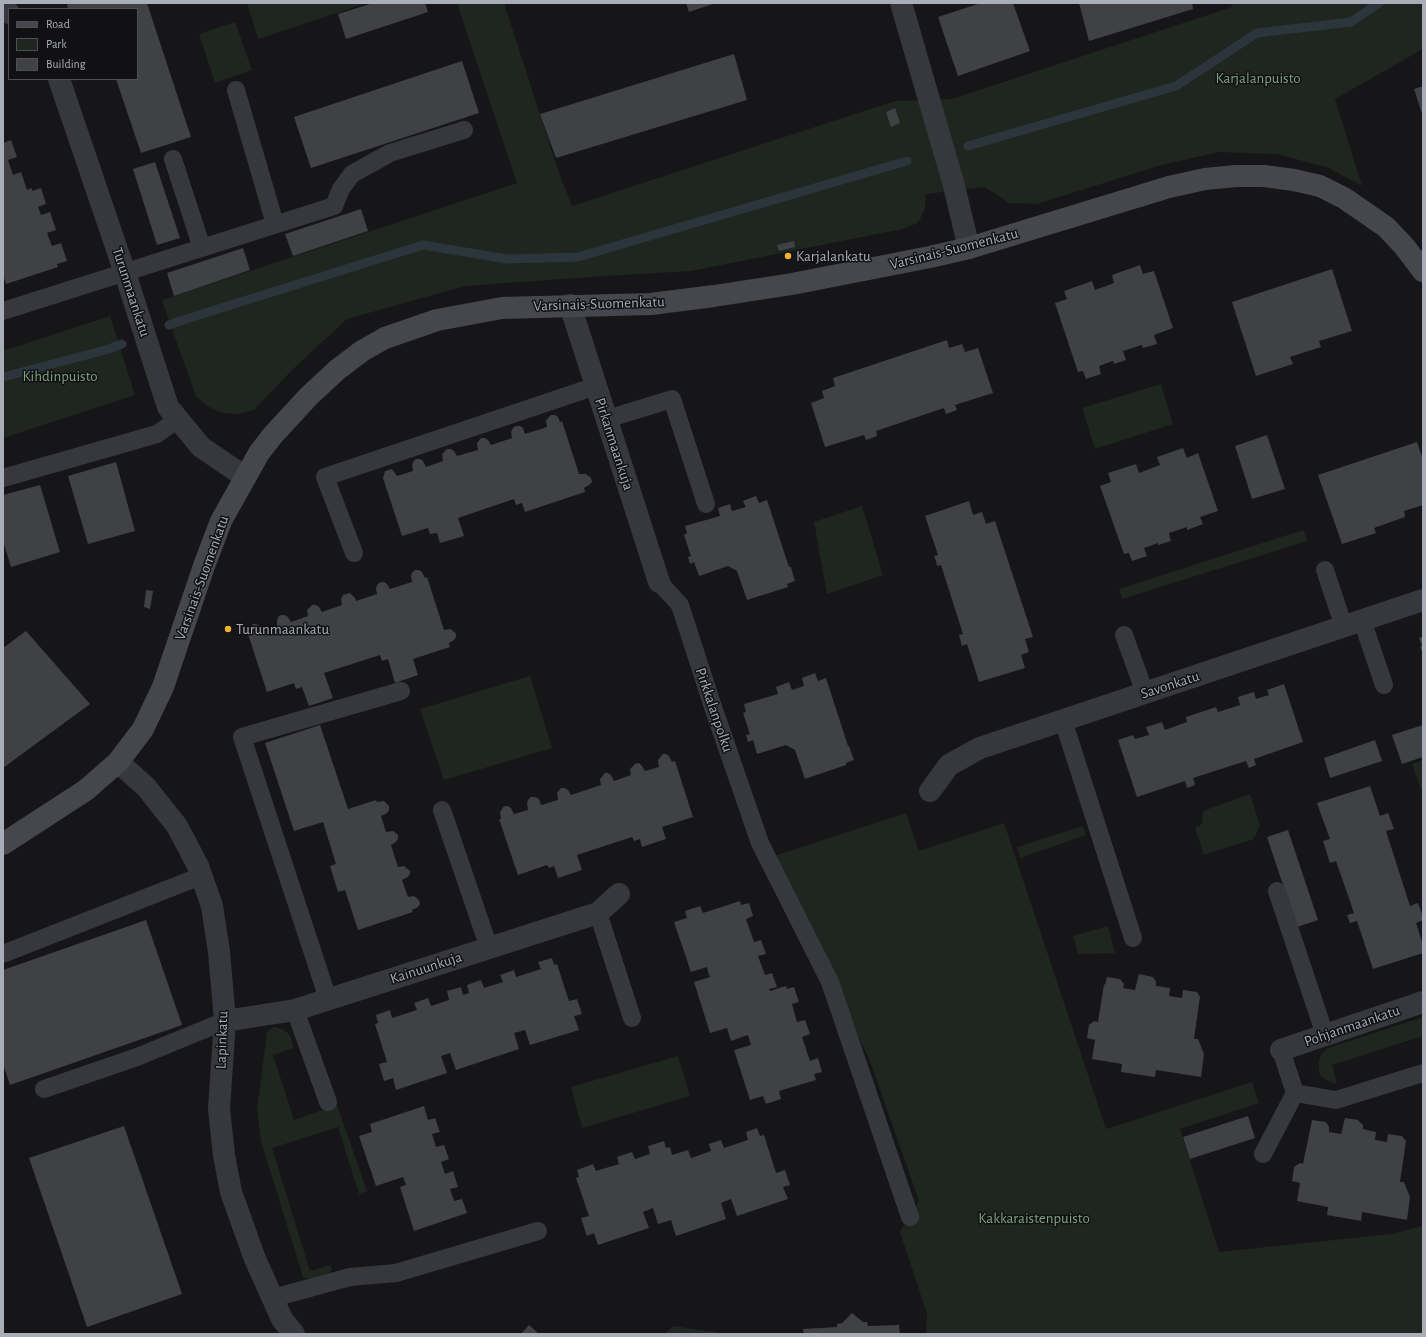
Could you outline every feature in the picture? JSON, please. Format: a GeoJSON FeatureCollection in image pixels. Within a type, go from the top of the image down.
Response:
{"type":"FeatureCollection","features":[{"type":"Feature","properties":{"kind":"street"},"geometry":{"type":"LineString","coordinates":[[901,3],[953,182],[969,248]]}},
{"type":"Feature","properties":{"kind":"street","name":"Turunmaankatu"},"geometry":{"type":"LineString","coordinates":[[59,80],[125,273],[168,407],[201,447],[245,477]]}},
{"type":"Feature","properties":{"kind":"street","name":"Varsinais-Suomenkatu"},"geometry":{"type":"LineString","coordinates":[[3,844],[86,790],[118,762],[143,729],[164,687],[204,566],[221,521],[259,453],[273,435],[309,396],[337,370],[362,351],[385,338],[437,320],[502,308],[651,304],[792,284],[969,248],[1169,187],[1204,179],[1228,176],[1264,176],[1294,180],[1320,186],[1344,198],[1386,227],[1404,246],[1423,271]]}},
{"type":"Feature","properties":{"kind":"street","name":"Pirkanmaankuja"},"geometry":{"type":"LineString","coordinates":[[570,305],[659,582]]}},
{"type":"Feature","properties":{"kind":"street","name":"Savonkatu"},"geometry":{"type":"LineString","coordinates":[[930,791],[949,764],[980,748],[1423,600]]}},
{"type":"Feature","properties":{"kind":"street","name":"Lapinkatu"},"geometry":{"type":"LineString","coordinates":[[118,762],[146,787],[177,826],[198,866],[212,906],[219,952],[225,1021],[219,1109],[224,1155],[231,1192],[255,1258],[282,1319],[294,1334]]}},
{"type":"Feature","properties":{"kind":"street","name":"Kainuunkuja"},"geometry":{"type":"LineString","coordinates":[[225,1021],[294,1010],[598,913],[619,894]]}},
{"type":"Feature","properties":{"kind":"street","name":"Pohjanmaankatu"},"geometry":{"type":"LineString","coordinates":[[1281,1050],[1423,1002]]}},
{"type":"Feature","properties":{"kind":"lane"},"geometry":{"type":"LineString","coordinates":[[236,90],[275,224]]}},
{"type":"Feature","properties":{"kind":"lane"},"geometry":{"type":"LineString","coordinates":[[3,311],[334,206],[341,189],[352,174],[390,153],[464,130]]}},
{"type":"Feature","properties":{"kind":"lane"},"geometry":{"type":"LineString","coordinates":[[173,159],[202,248]]}},
{"type":"Feature","properties":{"kind":"lane"},"geometry":{"type":"LineString","coordinates":[[354,553],[325,477],[596,386]]}},
{"type":"Feature","properties":{"kind":"lane"},"geometry":{"type":"LineString","coordinates":[[607,419],[672,399],[706,504]]}},
{"type":"Feature","properties":{"kind":"lane"},"geometry":{"type":"LineString","coordinates":[[3,478],[157,434],[178,419]]}},
{"type":"Feature","properties":{"kind":"lane"},"geometry":{"type":"LineString","coordinates":[[1325,570],[1384,685]]}},
{"type":"Feature","properties":{"kind":"lane","name":"Pirkkalanpolku"},"geometry":{"type":"LineString","coordinates":[[659,582],[680,605],[713,707],[760,843],[830,982],[910,1217]]}},
{"type":"Feature","properties":{"kind":"lane"},"geometry":{"type":"LineString","coordinates":[[1124,635],[1145,693]]}},
{"type":"Feature","properties":{"kind":"lane"},"geometry":{"type":"LineString","coordinates":[[328,999],[242,737],[401,691]]}},
{"type":"Feature","properties":{"kind":"lane"},"geometry":{"type":"LineString","coordinates":[[1063,720],[1133,938]]}},
{"type":"Feature","properties":{"kind":"lane"},"geometry":{"type":"LineString","coordinates":[[442,810],[489,948]]}},
{"type":"Feature","properties":{"kind":"lane"},"geometry":{"type":"LineString","coordinates":[[3,954],[201,876]]}},
{"type":"Feature","properties":{"kind":"lane"},"geometry":{"type":"LineString","coordinates":[[1277,891],[1325,1035]]}},
{"type":"Feature","properties":{"kind":"lane"},"geometry":{"type":"LineString","coordinates":[[598,913],[632,1018]]}},
{"type":"Feature","properties":{"kind":"lane"},"geometry":{"type":"LineString","coordinates":[[294,1010],[328,1102]]}},
{"type":"Feature","properties":{"kind":"lane"},"geometry":{"type":"LineString","coordinates":[[44,1089],[137,1057],[225,1021]]}},
{"type":"Feature","properties":{"kind":"lane"},"geometry":{"type":"LineString","coordinates":[[1263,1154],[1295,1093],[1281,1050]]}},
{"type":"Feature","properties":{"kind":"lane"},"geometry":{"type":"LineString","coordinates":[[1295,1093],[1336,1100],[1423,1073]]}},
{"type":"Feature","properties":{"kind":"lane"},"geometry":{"type":"LineString","coordinates":[[273,1298],[350,1277],[396,1273],[538,1231]]}},
{"type":"Feature","properties":{"kind":"green space"},"geometry":{"type":"Polygon","coordinates":[[[247,3],[367,3],[258,39],[247,3]]]}},
{"type":"Feature","properties":{"kind":"green space","name":"Karjalanpuisto"},"geometry":{"type":"Polygon","coordinates":[[[457,3],[504,3],[558,170],[572,206],[895,101],[952,99],[1232,7],[1231,3],[1423,3],[1423,49],[1335,99],[1362,186],[1329,168],[1277,154],[1218,152],[1158,166],[1037,204],[1009,203],[985,187],[926,194],[925,209],[918,223],[902,229],[691,271],[465,286],[347,319],[293,369],[254,410],[239,414],[223,413],[209,407],[196,397],[162,300],[517,183],[457,3]]]}},
{"type":"Feature","properties":{"kind":"green space"},"geometry":{"type":"Polygon","coordinates":[[[235,22],[252,70],[215,83],[199,34],[235,22]]]}},
{"type":"Feature","properties":{"kind":"green space","name":"Kihdinpuisto"},"geometry":{"type":"Polygon","coordinates":[[[110,316],[135,395],[3,438],[3,351],[110,316]]]}},
{"type":"Feature","properties":{"kind":"green space"},"geometry":{"type":"Polygon","coordinates":[[[1161,384],[1173,424],[1095,449],[1082,408],[1161,384]]]}},
{"type":"Feature","properties":{"kind":"green space"},"geometry":{"type":"Polygon","coordinates":[[[862,506],[883,575],[827,594],[814,522],[862,506]]]}},
{"type":"Feature","properties":{"kind":"green space"},"geometry":{"type":"Polygon","coordinates":[[[1303,530],[1307,540],[1304,542],[1122,599],[1119,589],[1303,530]]]}},
{"type":"Feature","properties":{"kind":"green space"},"geometry":{"type":"Polygon","coordinates":[[[530,676],[552,748],[444,780],[420,709],[530,676]]]}},
{"type":"Feature","properties":{"kind":"green space"},"geometry":{"type":"Polygon","coordinates":[[[1423,760],[1423,794],[1412,764],[1423,760]]]}},
{"type":"Feature","properties":{"kind":"green space"},"geometry":{"type":"Polygon","coordinates":[[[1250,794],[1260,826],[1254,839],[1204,855],[1195,828],[1202,824],[1203,811],[1250,794]]]}},
{"type":"Feature","properties":{"kind":"green space","name":"Kakkaraistenpuisto"},"geometry":{"type":"Polygon","coordinates":[[[906,813],[919,851],[1004,823],[1106,1129],[1252,1082],[1259,1103],[1180,1129],[1219,1252],[1391,1234],[1423,1226],[1423,1334],[926,1334],[927,1314],[900,1232],[919,1201],[870,1061],[774,856],[906,813]]]}},
{"type":"Feature","properties":{"kind":"green space"},"geometry":{"type":"Polygon","coordinates":[[[1083,826],[1086,835],[1020,858],[1017,847],[1083,826]]]}},
{"type":"Feature","properties":{"kind":"green space"},"geometry":{"type":"Polygon","coordinates":[[[1108,926],[1115,953],[1078,954],[1073,936],[1108,926]]]}},
{"type":"Feature","properties":{"kind":"green space"},"geometry":{"type":"Polygon","coordinates":[[[1423,1017],[1423,1036],[1332,1065],[1337,1083],[1334,1084],[1320,1076],[1319,1060],[1328,1048],[1423,1017]]]}},
{"type":"Feature","properties":{"kind":"green space"},"geometry":{"type":"Polygon","coordinates":[[[274,1027],[288,1033],[292,1043],[293,1048],[273,1055],[294,1120],[337,1105],[367,1191],[359,1194],[338,1127],[272,1148],[310,1271],[330,1265],[332,1269],[329,1274],[309,1279],[303,1277],[261,1141],[257,1109],[267,1032],[274,1027]]]}},
{"type":"Feature","properties":{"kind":"green space"},"geometry":{"type":"Polygon","coordinates":[[[678,1056],[690,1096],[582,1128],[571,1087],[678,1056]]]}},
{"type":"Feature","properties":{"kind":"green space"},"geometry":{"type":"Polygon","coordinates":[[[673,1326],[721,1333],[722,1334],[665,1334],[673,1326]]]}},
{"type":"Feature","properties":{"kind":"building"},"geometry":{"type":"Polygon","coordinates":[[[67,3],[147,3],[191,137],[141,153],[116,80],[138,80],[138,8],[68,8],[67,3]]]}},
{"type":"Feature","properties":{"kind":"building"},"geometry":{"type":"Polygon","coordinates":[[[373,3],[425,3],[428,12],[346,39],[338,14],[373,3]]]}},
{"type":"Feature","properties":{"kind":"building"},"geometry":{"type":"Polygon","coordinates":[[[686,3],[716,3],[689,12],[686,3]]]}},
{"type":"Feature","properties":{"kind":"building"},"geometry":{"type":"Polygon","coordinates":[[[981,3],[1013,3],[1030,51],[958,76],[938,17],[981,3]]]}},
{"type":"Feature","properties":{"kind":"building"},"geometry":{"type":"Polygon","coordinates":[[[1079,3],[1192,3],[1193,9],[1089,41],[1079,3]]]}},
{"type":"Feature","properties":{"kind":"building"},"geometry":{"type":"Polygon","coordinates":[[[734,54],[747,100],[556,158],[540,114],[734,54]]]}},
{"type":"Feature","properties":{"kind":"building"},"geometry":{"type":"Polygon","coordinates":[[[462,61],[479,113],[311,168],[294,117],[462,61]]]}},
{"type":"Feature","properties":{"kind":"building"},"geometry":{"type":"Polygon","coordinates":[[[1423,86],[1423,117],[1414,89],[1423,86]]]}},
{"type":"Feature","properties":{"kind":"building"},"geometry":{"type":"Polygon","coordinates":[[[895,108],[900,123],[891,127],[886,112],[895,108]]]}},
{"type":"Feature","properties":{"kind":"building"},"geometry":{"type":"Polygon","coordinates":[[[11,140],[17,157],[8,160],[13,175],[21,172],[27,190],[32,188],[32,191],[41,188],[46,204],[38,207],[41,215],[50,212],[56,230],[47,233],[52,246],[61,243],[67,261],[57,264],[58,267],[6,284],[3,275],[3,143],[11,140]]]}},
{"type":"Feature","properties":{"kind":"building"},"geometry":{"type":"Polygon","coordinates":[[[155,162],[180,238],[157,245],[133,169],[155,162]]]}},
{"type":"Feature","properties":{"kind":"building"},"geometry":{"type":"Polygon","coordinates":[[[361,209],[368,231],[293,256],[285,234],[361,209]]]}},
{"type":"Feature","properties":{"kind":"building"},"geometry":{"type":"Polygon","coordinates":[[[794,241],[795,247],[779,251],[777,245],[794,241]]]}},
{"type":"Feature","properties":{"kind":"building"},"geometry":{"type":"Polygon","coordinates":[[[243,248],[250,270],[174,296],[167,273],[243,248]]]}},
{"type":"Feature","properties":{"kind":"building"},"geometry":{"type":"Polygon","coordinates":[[[1140,265],[1143,274],[1154,271],[1173,328],[1154,335],[1157,344],[1143,348],[1142,345],[1123,351],[1126,360],[1114,364],[1113,361],[1099,366],[1101,374],[1086,379],[1083,371],[1078,372],[1055,303],[1067,299],[1064,291],[1092,281],[1095,290],[1114,283],[1112,275],[1140,265]]]}},
{"type":"Feature","properties":{"kind":"building"},"geometry":{"type":"Polygon","coordinates":[[[1332,269],[1352,331],[1319,341],[1321,347],[1290,357],[1293,364],[1256,376],[1232,302],[1332,269]]]}},
{"type":"Feature","properties":{"kind":"building"},"geometry":{"type":"Polygon","coordinates":[[[947,340],[949,348],[962,344],[965,352],[978,348],[993,393],[955,405],[957,410],[946,414],[944,408],[876,431],[877,436],[866,440],[864,435],[825,447],[811,403],[824,398],[822,391],[835,386],[833,378],[947,340]]]}},
{"type":"Feature","properties":{"kind":"building"},"geometry":{"type":"Polygon","coordinates":[[[551,415],[555,415],[558,417],[560,422],[562,421],[579,474],[586,474],[591,478],[592,482],[584,488],[585,492],[525,512],[522,503],[516,505],[514,499],[458,518],[464,536],[440,543],[437,533],[430,534],[428,528],[402,536],[383,478],[385,471],[392,469],[397,476],[413,471],[412,465],[416,459],[423,461],[426,467],[443,461],[442,454],[447,449],[454,451],[457,456],[478,450],[477,443],[481,438],[488,440],[491,445],[512,438],[511,432],[516,426],[523,428],[525,434],[547,427],[546,420],[551,415]]]}},
{"type":"Feature","properties":{"kind":"building"},"geometry":{"type":"Polygon","coordinates":[[[1267,435],[1285,489],[1252,499],[1235,446],[1267,435]]]}},
{"type":"Feature","properties":{"kind":"building"},"geometry":{"type":"Polygon","coordinates":[[[1417,442],[1423,460],[1423,505],[1404,511],[1405,517],[1374,528],[1376,533],[1342,544],[1318,475],[1417,442]]]}},
{"type":"Feature","properties":{"kind":"building"},"geometry":{"type":"Polygon","coordinates":[[[1183,448],[1187,458],[1198,453],[1218,511],[1200,517],[1203,524],[1187,530],[1187,527],[1169,533],[1171,541],[1158,545],[1158,543],[1144,548],[1147,556],[1132,561],[1129,553],[1124,554],[1100,486],[1111,482],[1108,473],[1136,464],[1139,473],[1160,465],[1157,457],[1183,448]]]}},
{"type":"Feature","properties":{"kind":"building"},"geometry":{"type":"Polygon","coordinates":[[[116,462],[135,531],[88,544],[68,476],[116,462]]]}},
{"type":"Feature","properties":{"kind":"building"},"geometry":{"type":"Polygon","coordinates":[[[40,485],[60,552],[11,567],[3,541],[3,495],[40,485]]]}},
{"type":"Feature","properties":{"kind":"building"},"geometry":{"type":"Polygon","coordinates":[[[756,496],[759,503],[767,500],[795,581],[787,584],[788,587],[747,600],[737,571],[728,566],[699,576],[694,562],[690,564],[688,557],[691,556],[684,535],[687,533],[685,526],[720,516],[718,508],[730,504],[732,511],[746,507],[743,501],[756,496]]]}},
{"type":"Feature","properties":{"kind":"building"},"geometry":{"type":"Polygon","coordinates":[[[969,501],[973,515],[982,512],[986,524],[995,521],[1033,637],[1025,639],[1029,652],[1021,655],[1025,668],[979,682],[967,644],[962,646],[959,635],[963,634],[941,565],[937,566],[934,556],[938,555],[925,516],[969,501]]]}},
{"type":"Feature","properties":{"kind":"building"},"geometry":{"type":"Polygon","coordinates":[[[415,570],[419,570],[425,578],[427,577],[444,630],[451,629],[456,634],[454,640],[449,643],[450,647],[413,659],[418,675],[395,683],[388,659],[382,661],[380,655],[324,673],[333,698],[309,706],[302,687],[296,689],[294,683],[267,692],[248,634],[250,627],[253,624],[260,626],[262,632],[277,627],[278,617],[281,615],[288,617],[291,622],[308,616],[307,610],[312,605],[319,607],[322,612],[342,605],[341,599],[343,595],[346,594],[350,593],[356,601],[377,594],[376,588],[381,582],[387,584],[390,589],[412,582],[411,576],[415,570]]]}},
{"type":"Feature","properties":{"kind":"building"},"geometry":{"type":"Polygon","coordinates":[[[146,590],[153,591],[150,609],[144,607],[146,590]]]}},
{"type":"Feature","properties":{"kind":"building"},"geometry":{"type":"Polygon","coordinates":[[[26,631],[90,704],[3,768],[3,648],[26,631]]]}},
{"type":"Feature","properties":{"kind":"building"},"geometry":{"type":"Polygon","coordinates":[[[1423,636],[1423,655],[1419,638],[1423,636]]]}},
{"type":"Feature","properties":{"kind":"building"},"geometry":{"type":"Polygon","coordinates":[[[815,673],[818,681],[826,678],[854,760],[846,763],[846,765],[805,779],[795,750],[786,745],[757,754],[753,740],[748,742],[746,735],[750,734],[743,713],[746,712],[744,704],[778,694],[776,687],[789,682],[792,690],[804,686],[802,678],[815,673]]]}},
{"type":"Feature","properties":{"kind":"building"},"geometry":{"type":"Polygon","coordinates":[[[1284,684],[1303,742],[1254,759],[1256,765],[1249,768],[1246,761],[1193,778],[1195,785],[1187,788],[1185,781],[1137,797],[1118,740],[1133,735],[1135,739],[1149,735],[1146,727],[1162,722],[1165,730],[1187,722],[1186,717],[1216,707],[1218,712],[1240,705],[1238,697],[1254,692],[1256,699],[1269,695],[1267,690],[1284,684]]]}},
{"type":"Feature","properties":{"kind":"building"},"geometry":{"type":"Polygon","coordinates":[[[320,725],[348,809],[376,800],[377,802],[384,801],[389,806],[387,813],[381,816],[386,832],[393,831],[398,835],[396,842],[391,845],[398,867],[404,866],[410,871],[408,877],[402,880],[408,897],[414,896],[419,900],[420,904],[412,910],[413,912],[358,930],[345,890],[338,892],[330,866],[336,864],[323,822],[294,831],[265,743],[320,725]]]}},
{"type":"Feature","properties":{"kind":"building"},"geometry":{"type":"Polygon","coordinates":[[[1423,725],[1423,757],[1402,764],[1392,735],[1423,725]]]}},
{"type":"Feature","properties":{"kind":"building"},"geometry":{"type":"Polygon","coordinates":[[[1375,740],[1382,761],[1330,778],[1324,758],[1375,740]]]}},
{"type":"Feature","properties":{"kind":"building"},"geometry":{"type":"Polygon","coordinates":[[[663,754],[669,756],[672,762],[675,761],[693,817],[662,827],[666,839],[642,847],[640,839],[634,841],[632,837],[577,855],[582,870],[558,878],[554,866],[549,868],[547,865],[518,875],[499,819],[501,819],[500,812],[504,806],[511,808],[514,814],[528,810],[527,803],[531,797],[539,799],[541,805],[558,800],[557,793],[561,788],[568,790],[571,795],[601,785],[600,779],[605,773],[611,775],[614,781],[631,775],[630,769],[635,764],[639,763],[645,771],[659,767],[658,760],[663,754]]]}},
{"type":"Feature","properties":{"kind":"building"},"geometry":{"type":"Polygon","coordinates":[[[1370,786],[1380,816],[1388,813],[1394,829],[1386,831],[1410,906],[1418,903],[1423,917],[1423,920],[1416,923],[1423,945],[1423,953],[1373,969],[1357,921],[1350,923],[1347,915],[1354,913],[1336,861],[1330,863],[1323,841],[1330,839],[1317,803],[1370,786]]]}},
{"type":"Feature","properties":{"kind":"building"},"geometry":{"type":"Polygon","coordinates":[[[1288,830],[1318,920],[1297,927],[1267,837],[1288,830]]]}},
{"type":"Feature","properties":{"kind":"building"},"geometry":{"type":"Polygon","coordinates":[[[740,901],[741,905],[749,903],[753,916],[746,919],[754,942],[761,940],[766,954],[758,956],[765,975],[772,973],[777,987],[769,989],[770,991],[786,986],[787,989],[794,987],[799,1002],[792,1004],[797,1022],[805,1020],[810,1034],[802,1037],[810,1061],[818,1058],[822,1072],[814,1074],[816,1080],[779,1091],[781,1099],[766,1104],[763,1096],[750,1100],[734,1050],[751,1045],[748,1035],[731,1041],[727,1028],[710,1033],[694,982],[710,977],[707,967],[691,972],[674,922],[687,918],[685,911],[700,906],[703,913],[740,901]]]}},
{"type":"Feature","properties":{"kind":"building"},"geometry":{"type":"Polygon","coordinates":[[[146,920],[182,1025],[10,1085],[3,1064],[3,970],[146,920]]]}},
{"type":"Feature","properties":{"kind":"building"},"geometry":{"type":"Polygon","coordinates":[[[552,958],[554,965],[557,964],[569,1001],[577,999],[582,1014],[574,1016],[579,1030],[530,1045],[525,1030],[514,1033],[519,1049],[456,1070],[450,1053],[441,1056],[447,1073],[396,1090],[393,1078],[384,1081],[379,1064],[387,1062],[375,1024],[378,1023],[376,1015],[390,1010],[392,1018],[417,1010],[414,1003],[428,998],[431,1006],[449,1000],[447,991],[461,987],[463,995],[469,993],[467,985],[481,980],[484,988],[503,982],[500,975],[514,970],[516,977],[541,969],[538,962],[552,958]]]}},
{"type":"Feature","properties":{"kind":"building"},"geometry":{"type":"Polygon","coordinates":[[[1139,974],[1153,977],[1156,982],[1156,986],[1170,988],[1169,996],[1182,998],[1183,990],[1197,992],[1200,997],[1194,1039],[1198,1039],[1204,1054],[1201,1077],[1156,1070],[1155,1077],[1121,1072],[1122,1064],[1092,1059],[1095,1040],[1087,1038],[1089,1025],[1094,1021],[1098,1022],[1104,984],[1105,985],[1107,977],[1120,979],[1124,984],[1123,988],[1135,990],[1139,974]]]}},
{"type":"Feature","properties":{"kind":"building"},"geometry":{"type":"Polygon","coordinates":[[[424,1106],[428,1120],[435,1118],[440,1132],[432,1134],[436,1147],[444,1145],[449,1159],[441,1162],[445,1174],[453,1171],[458,1187],[450,1189],[454,1201],[462,1199],[467,1213],[414,1231],[400,1187],[406,1185],[403,1177],[376,1186],[359,1136],[372,1132],[370,1124],[424,1106]]]}},
{"type":"Feature","properties":{"kind":"building"},"geometry":{"type":"Polygon","coordinates":[[[1248,1116],[1255,1138],[1190,1159],[1183,1137],[1248,1116]]]}},
{"type":"Feature","properties":{"kind":"building"},"geometry":{"type":"Polygon","coordinates":[[[1345,1118],[1358,1120],[1363,1125],[1363,1129],[1376,1132],[1375,1140],[1387,1142],[1388,1134],[1402,1136],[1406,1141],[1400,1182],[1404,1182],[1410,1197],[1407,1220],[1362,1212],[1361,1221],[1327,1215],[1328,1207],[1297,1201],[1300,1183],[1292,1181],[1294,1167],[1300,1163],[1303,1164],[1312,1120],[1326,1122],[1329,1127],[1329,1132],[1341,1134],[1345,1118]]]}},
{"type":"Feature","properties":{"kind":"building"},"geometry":{"type":"Polygon","coordinates":[[[124,1126],[182,1294],[87,1327],[29,1158],[124,1126]]]}},
{"type":"Feature","properties":{"kind":"building"},"geometry":{"type":"Polygon","coordinates":[[[757,1128],[760,1136],[764,1135],[776,1173],[785,1170],[790,1185],[783,1187],[788,1199],[737,1216],[731,1199],[721,1203],[726,1219],[676,1236],[671,1220],[658,1224],[653,1208],[643,1212],[649,1228],[598,1245],[594,1233],[587,1236],[581,1218],[589,1216],[576,1178],[579,1177],[577,1170],[593,1164],[596,1171],[619,1164],[617,1157],[632,1152],[635,1159],[650,1154],[648,1146],[664,1141],[666,1148],[670,1147],[672,1155],[688,1150],[691,1158],[711,1151],[709,1144],[721,1140],[724,1148],[748,1140],[746,1132],[757,1128]]]}},
{"type":"Feature","properties":{"kind":"building"},"geometry":{"type":"Polygon","coordinates":[[[852,1313],[863,1322],[867,1322],[868,1326],[899,1325],[900,1334],[804,1334],[803,1329],[837,1327],[837,1324],[842,1323],[852,1313]]]}},
{"type":"Feature","properties":{"kind":"building"},"geometry":{"type":"Polygon","coordinates":[[[529,1325],[539,1334],[521,1334],[529,1325]]]}},
{"type":"Feature","properties":{"kind":"waterway"},"geometry":{"type":"LineString","coordinates":[[968,146],[1176,86],[1257,33],[1351,22],[1379,3]]}},
{"type":"Feature","properties":{"kind":"waterway"},"geometry":{"type":"LineString","coordinates":[[169,325],[423,245],[507,259],[578,257],[907,161]]}},
{"type":"Feature","properties":{"kind":"waterway"},"geometry":{"type":"LineString","coordinates":[[3,377],[109,349],[122,344]]}},
{"type":"Feature","properties":{"kind":"place","name":"Karjalankatu"},"geometry":{"type":"Point","coordinates":[788,256]}},
{"type":"Feature","properties":{"kind":"place","name":"Turunmaankatu"},"geometry":{"type":"Point","coordinates":[228,629]}}]}
